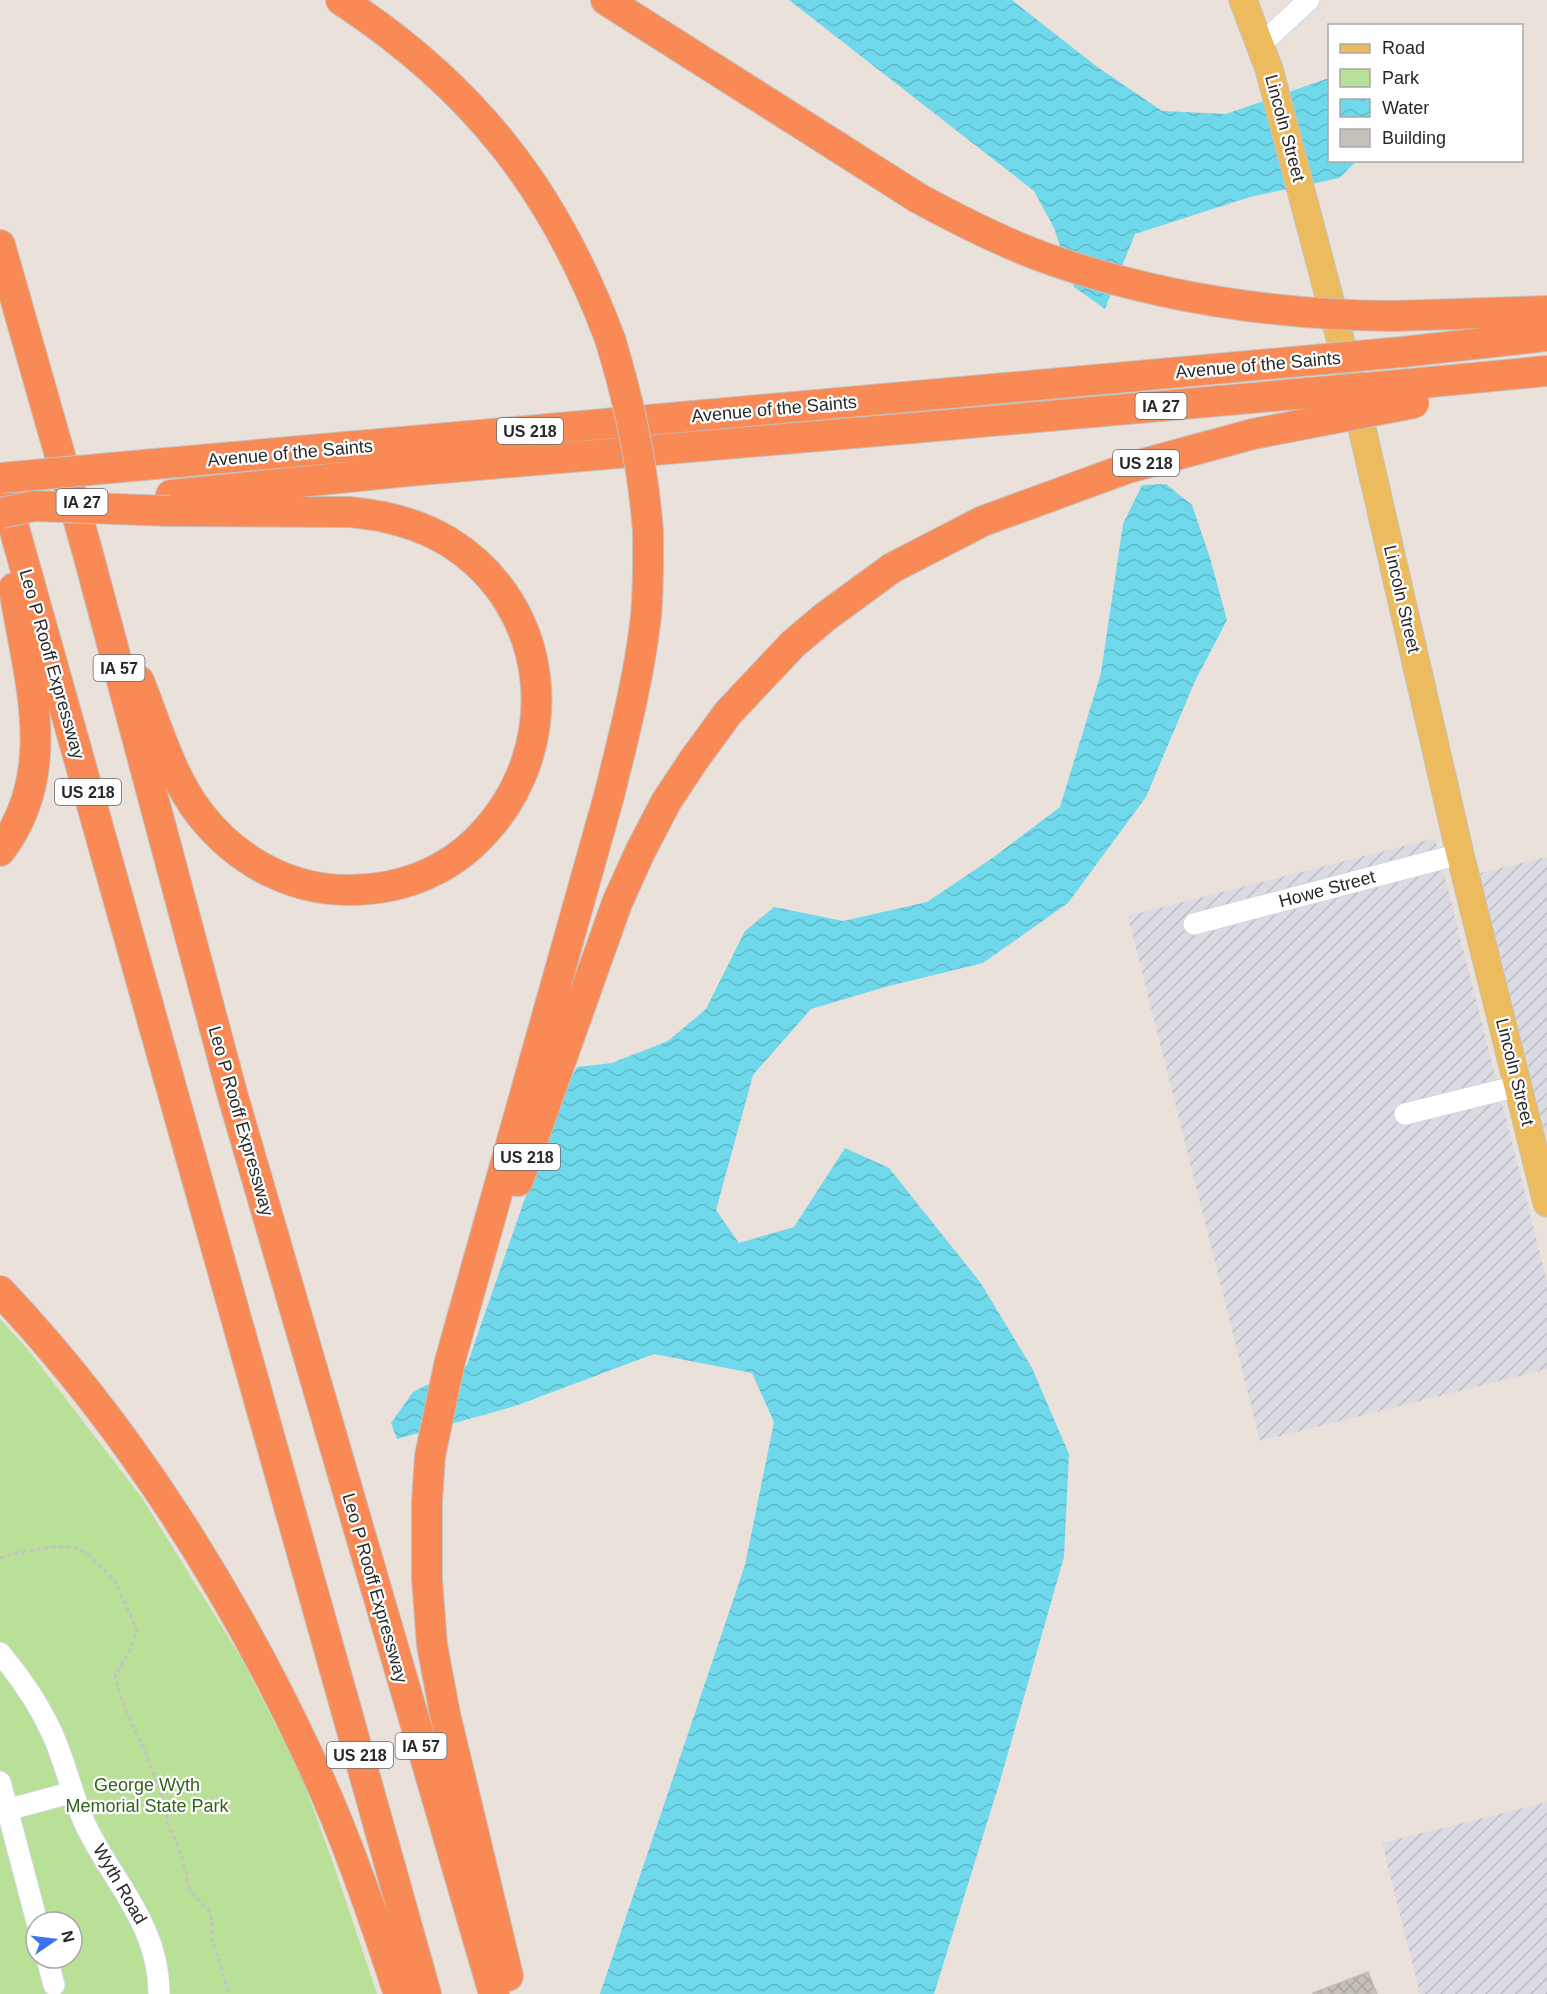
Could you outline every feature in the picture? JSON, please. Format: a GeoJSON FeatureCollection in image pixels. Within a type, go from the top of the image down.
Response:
{"type":"FeatureCollection","features":[{"type":"Feature","properties":{"kind":"highway"},"geometry":{"type":"LineString","coordinates":[[341,0],[436,72],[475,111],[506,147],[538,192],[568,243],[593,293],[610,339],[634,428],[644,482],[648,532],[646,622],[640,660],[609,796],[450,1361]]}},
{"type":"Feature","properties":{"kind":"highway"},"geometry":{"type":"LineString","coordinates":[[606,0],[918,198],[961,221],[1053,261],[1174,295],[1297,313],[1393,316],[1547,311]]}},
{"type":"Feature","properties":{"kind":"highway","name":"Leo P Rooff Expressway"},"geometry":{"type":"LineString","coordinates":[[0,245],[87,550],[232,1093],[494,1994]]}},
{"type":"Feature","properties":{"kind":"highway","name":"Avenue of the Saints"},"geometry":{"type":"LineString","coordinates":[[0,478],[1402,352],[1547,336]]}},
{"type":"Feature","properties":{"kind":"highway","name":"Avenue of the Saints"},"geometry":{"type":"LineString","coordinates":[[167,504],[408,471],[913,428],[1412,394],[1547,371]]}},
{"type":"Feature","properties":{"kind":"highway","name":"US 218"},"geometry":{"type":"LineString","coordinates":[[513,1994],[445,1714],[432,1645],[427,1580],[427,1502],[430,1456],[450,1361],[529,1151],[617,903],[666,802],[728,713],[793,644],[825,617],[892,568],[983,521],[1128,468],[1412,394],[1547,387]]}},
{"type":"Feature","properties":{"kind":"highway"},"geometry":{"type":"LineString","coordinates":[[0,461],[155,464]]}},
{"type":"Feature","properties":{"kind":"highway","name":"Leo P Rooff Expressway"},"geometry":{"type":"LineString","coordinates":[[0,478],[426,1994]]}},
{"type":"Feature","properties":{"kind":"highway"},"geometry":{"type":"LineString","coordinates":[[0,499],[34,702],[37,740],[28,800],[19,821],[0,851]]}},
{"type":"Feature","properties":{"kind":"highway"},"geometry":{"type":"LineString","coordinates":[[87,550],[183,788],[198,812],[232,848],[249,861],[289,880],[312,886],[346,890],[402,884],[444,866],[462,854],[491,826],[515,792],[524,772],[535,731],[537,687],[529,646],[520,623],[498,586],[482,569],[449,542],[404,521],[349,512],[167,504]]}},
{"type":"Feature","properties":{"kind":"highway","name":"IA 27"},"geometry":{"type":"LineString","coordinates":[[0,511],[34,506],[167,504]]}},
{"type":"Feature","properties":{"kind":"highway"},"geometry":{"type":"LineString","coordinates":[[0,1291],[113,1427],[192,1541],[258,1656],[311,1761],[369,1902],[399,1994]]}},
{"type":"Feature","properties":{"kind":"main road","name":"Lincoln Street"},"geometry":{"type":"LineString","coordinates":[[1243,0],[1269,69],[1350,376],[1460,854],[1547,1203]]}},
{"type":"Feature","properties":{"kind":"street"},"geometry":{"type":"LineString","coordinates":[[1261,44],[1310,0]]}},
{"type":"Feature","properties":{"kind":"street","name":"Howe Street"},"geometry":{"type":"LineString","coordinates":[[1194,924],[1460,854]]}},
{"type":"Feature","properties":{"kind":"street"},"geometry":{"type":"LineString","coordinates":[[1406,1114],[1518,1086]]}},
{"type":"Feature","properties":{"kind":"street","name":"Wyth Road"},"geometry":{"type":"LineString","coordinates":[[0,1653],[32,1695],[51,1731],[86,1825],[143,1921],[154,1950],[159,1978],[159,1994]]}},
{"type":"Feature","properties":{"kind":"street"},"geometry":{"type":"LineString","coordinates":[[0,1782],[34,1910]]}},
{"type":"Feature","properties":{"kind":"street"},"geometry":{"type":"LineString","coordinates":[[7,1810],[73,1792]]}},
{"type":"Feature","properties":{"kind":"street"},"geometry":{"type":"LineString","coordinates":[[50,1970],[54,1985]]}},
{"type":"Feature","properties":{"kind":"path"},"geometry":{"type":"LineString","coordinates":[[0,1558],[52,1547],[74,1547],[85,1552],[113,1578],[137,1629],[131,1649],[116,1675],[118,1688],[161,1793],[167,1822],[187,1874],[187,1883],[191,1891],[210,1912],[211,1935],[229,1994]]}},
{"type":"Feature","properties":{"kind":"shaded area"},"geometry":{"type":"Polygon","coordinates":[[[1435,838],[1547,1281],[1547,1369],[1260,1441],[1128,916],[1435,838]]]}},
{"type":"Feature","properties":{"kind":"shaded area"},"geometry":{"type":"Polygon","coordinates":[[[1547,857],[1547,1134],[1545,1134],[1480,873],[1547,857]]]}},
{"type":"Feature","properties":{"kind":"shaded area"},"geometry":{"type":"Polygon","coordinates":[[[1547,1802],[1547,1994],[1420,1994],[1382,1843],[1547,1802]]]}},
{"type":"Feature","properties":{"kind":"green space","name":"George Wyth Memorial State Park"},"geometry":{"type":"Polygon","coordinates":[[[0,1319],[29,1351],[142,1498],[240,1656],[300,1772],[377,1994],[0,1994],[0,1319]]]}},
{"type":"Feature","properties":{"kind":"water"},"geometry":{"type":"Polygon","coordinates":[[[789,0],[1012,0],[1096,66],[1162,111],[1226,114],[1328,78],[1328,162],[1356,162],[1339,178],[1250,197],[1135,234],[1105,309],[1074,287],[1054,228],[1034,191],[789,0]]]}},
{"type":"Feature","properties":{"kind":"water"},"geometry":{"type":"Polygon","coordinates":[[[1166,484],[1192,505],[1227,620],[1195,681],[1146,797],[1068,903],[983,963],[889,986],[811,1009],[753,1075],[716,1210],[739,1243],[794,1227],[845,1148],[889,1168],[980,1282],[1032,1368],[1069,1454],[1064,1557],[1000,1781],[934,1994],[600,1994],[745,1565],[774,1422],[752,1373],[654,1354],[515,1406],[397,1439],[391,1423],[413,1392],[467,1365],[558,1103],[577,1067],[612,1063],[668,1041],[706,1009],[745,931],[774,907],[843,921],[927,902],[994,857],[1060,807],[1101,673],[1123,524],[1142,485],[1166,484]]]}},
{"type":"Feature","properties":{"kind":"building"},"geometry":{"type":"Polygon","coordinates":[[[1368,1972],[1377,1994],[1313,1993],[1368,1972]]]}}]}
